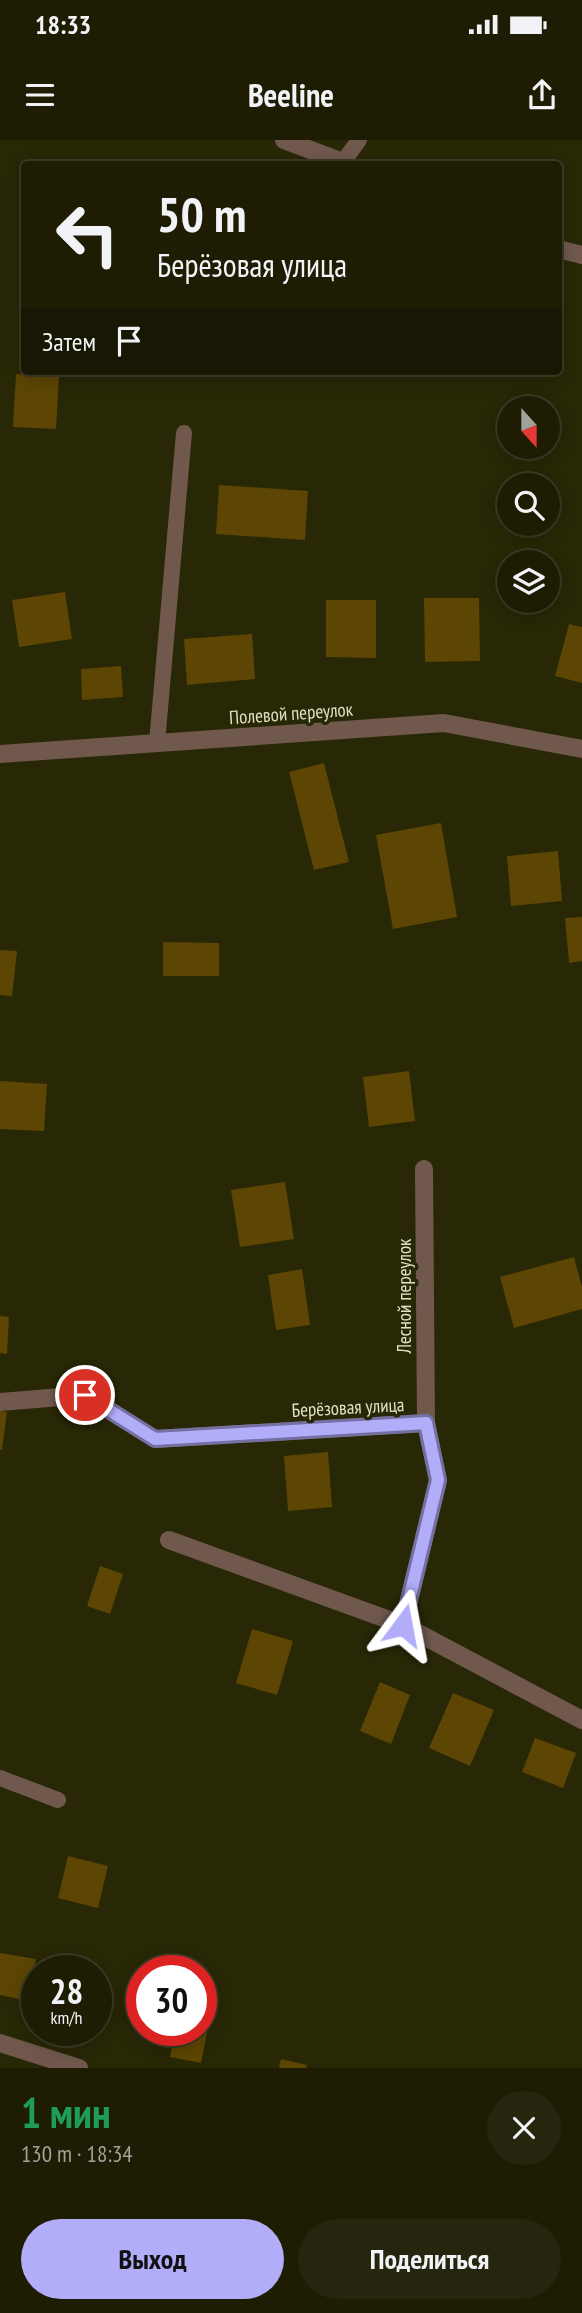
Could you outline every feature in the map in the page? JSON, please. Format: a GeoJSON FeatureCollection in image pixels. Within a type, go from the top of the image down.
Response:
{"type":"FeatureCollection","features":[{"type":"Feature","properties":{"kind":"street"},"geometry":{"type":"LineString","coordinates":[[284,140],[341,161]]}},
{"type":"Feature","properties":{"kind":"street"},"geometry":{"type":"LineString","coordinates":[[562,250],[582,255]]}},
{"type":"Feature","properties":{"kind":"street","name":"Полевой переулок"},"geometry":{"type":"LineString","coordinates":[[0,754],[444,723],[582,748]]}},
{"type":"Feature","properties":{"kind":"street","name":"Лесной переулок"},"geometry":{"type":"LineString","coordinates":[[424,1169],[426,1423]]}},
{"type":"Feature","properties":{"kind":"street","name":"Берёзовая улица"},"geometry":{"type":"LineString","coordinates":[[0,1402],[85,1395],[155,1439],[426,1423],[438,1480],[403,1625]]}},
{"type":"Feature","properties":{"kind":"street"},"geometry":{"type":"LineString","coordinates":[[169,1540],[403,1625],[582,1720]]}},
{"type":"Feature","properties":{"kind":"street"},"geometry":{"type":"LineString","coordinates":[[0,2043],[79,2068]]}},
{"type":"Feature","properties":{"kind":"lane"},"geometry":{"type":"LineString","coordinates":[[347,161],[359,140]]}},
{"type":"Feature","properties":{"kind":"lane"},"geometry":{"type":"LineString","coordinates":[[157,743],[184,433]]}},
{"type":"Feature","properties":{"kind":"lane"},"geometry":{"type":"LineString","coordinates":[[0,1778],[58,1800]]}},
{"type":"Feature","properties":{"kind":"building"},"geometry":{"type":"Polygon","coordinates":[[[16,374],[59,376],[56,429],[13,427],[16,374]]]}},
{"type":"Feature","properties":{"kind":"building"},"geometry":{"type":"Polygon","coordinates":[[[219,485],[308,491],[305,540],[216,534],[219,485]]]}},
{"type":"Feature","properties":{"kind":"building"},"geometry":{"type":"Polygon","coordinates":[[[65,592],[72,639],[19,647],[12,600],[65,592]]]}},
{"type":"Feature","properties":{"kind":"building"},"geometry":{"type":"Polygon","coordinates":[[[424,598],[479,598],[480,661],[425,662],[424,598]]]}},
{"type":"Feature","properties":{"kind":"building"},"geometry":{"type":"Polygon","coordinates":[[[326,600],[376,600],[376,658],[326,657],[326,600]]]}},
{"type":"Feature","properties":{"kind":"building"},"geometry":{"type":"Polygon","coordinates":[[[569,624],[582,627],[582,683],[555,676],[569,624]]]}},
{"type":"Feature","properties":{"kind":"building"},"geometry":{"type":"Polygon","coordinates":[[[252,634],[255,679],[187,685],[184,639],[252,634]]]}},
{"type":"Feature","properties":{"kind":"building"},"geometry":{"type":"Polygon","coordinates":[[[121,666],[123,697],[82,700],[81,669],[121,666]]]}},
{"type":"Feature","properties":{"kind":"building"},"geometry":{"type":"Polygon","coordinates":[[[324,763],[349,862],[314,870],[289,772],[324,763]]]}},
{"type":"Feature","properties":{"kind":"building"},"geometry":{"type":"Polygon","coordinates":[[[441,823],[457,917],[393,929],[376,835],[441,823]]]}},
{"type":"Feature","properties":{"kind":"building"},"geometry":{"type":"Polygon","coordinates":[[[558,851],[562,901],[511,906],[507,856],[558,851]]]}},
{"type":"Feature","properties":{"kind":"building"},"geometry":{"type":"Polygon","coordinates":[[[582,917],[582,961],[569,963],[565,918],[582,917]]]}},
{"type":"Feature","properties":{"kind":"building"},"geometry":{"type":"Polygon","coordinates":[[[163,942],[219,943],[219,976],[163,976],[163,942]]]}},
{"type":"Feature","properties":{"kind":"building"},"geometry":{"type":"Polygon","coordinates":[[[0,950],[17,951],[12,996],[0,995],[0,950]]]}},
{"type":"Feature","properties":{"kind":"building"},"geometry":{"type":"Polygon","coordinates":[[[409,1071],[415,1121],[369,1127],[363,1077],[409,1071]]]}},
{"type":"Feature","properties":{"kind":"building"},"geometry":{"type":"Polygon","coordinates":[[[0,1081],[47,1084],[44,1131],[0,1129],[0,1081]]]}},
{"type":"Feature","properties":{"kind":"building"},"geometry":{"type":"Polygon","coordinates":[[[285,1182],[294,1239],[240,1247],[231,1190],[285,1182]]]}},
{"type":"Feature","properties":{"kind":"building"},"geometry":{"type":"Polygon","coordinates":[[[574,1257],[582,1287],[582,1309],[514,1328],[500,1277],[574,1257]]]}},
{"type":"Feature","properties":{"kind":"building"},"geometry":{"type":"Polygon","coordinates":[[[302,1269],[310,1325],[276,1330],[268,1275],[302,1269]]]}},
{"type":"Feature","properties":{"kind":"building"},"geometry":{"type":"Polygon","coordinates":[[[0,1316],[9,1317],[7,1354],[0,1353],[0,1316]]]}},
{"type":"Feature","properties":{"kind":"building"},"geometry":{"type":"Polygon","coordinates":[[[0,1411],[7,1412],[2,1450],[0,1450],[0,1411]]]}},
{"type":"Feature","properties":{"kind":"building"},"geometry":{"type":"Polygon","coordinates":[[[328,1452],[332,1507],[288,1511],[284,1456],[328,1452]]]}},
{"type":"Feature","properties":{"kind":"building"},"geometry":{"type":"Polygon","coordinates":[[[100,1566],[123,1574],[110,1614],[87,1606],[100,1566]]]}},
{"type":"Feature","properties":{"kind":"building"},"geometry":{"type":"Polygon","coordinates":[[[252,1629],[293,1641],[277,1695],[236,1683],[252,1629]]]}},
{"type":"Feature","properties":{"kind":"building"},"geometry":{"type":"Polygon","coordinates":[[[380,1682],[410,1695],[391,1744],[360,1731],[380,1682]]]}},
{"type":"Feature","properties":{"kind":"building"},"geometry":{"type":"Polygon","coordinates":[[[453,1693],[494,1710],[470,1766],[429,1748],[453,1693]]]}},
{"type":"Feature","properties":{"kind":"building"},"geometry":{"type":"Polygon","coordinates":[[[535,1738],[576,1753],[563,1788],[522,1772],[535,1738]]]}},
{"type":"Feature","properties":{"kind":"building"},"geometry":{"type":"Polygon","coordinates":[[[68,1856],[108,1866],[98,1908],[58,1898],[68,1856]]]}},
{"type":"Feature","properties":{"kind":"building"},"geometry":{"type":"Polygon","coordinates":[[[0,1953],[21,1956],[21,2000],[0,1995],[0,1953]]]}},
{"type":"Feature","properties":{"kind":"building"},"geometry":{"type":"Polygon","coordinates":[[[172,2046],[204,2046],[201,2063],[170,2057],[172,2046]]]}},
{"type":"Feature","properties":{"kind":"building"},"geometry":{"type":"Polygon","coordinates":[[[281,2059],[307,2065],[306,2068],[279,2068],[281,2059]]]}},
{"type":"Feature","properties":{"kind":"route"},"geometry":{"type":"LineString","coordinates":[[85,1395],[155,1439],[426,1423],[438,1480],[403,1625]]}}]}
